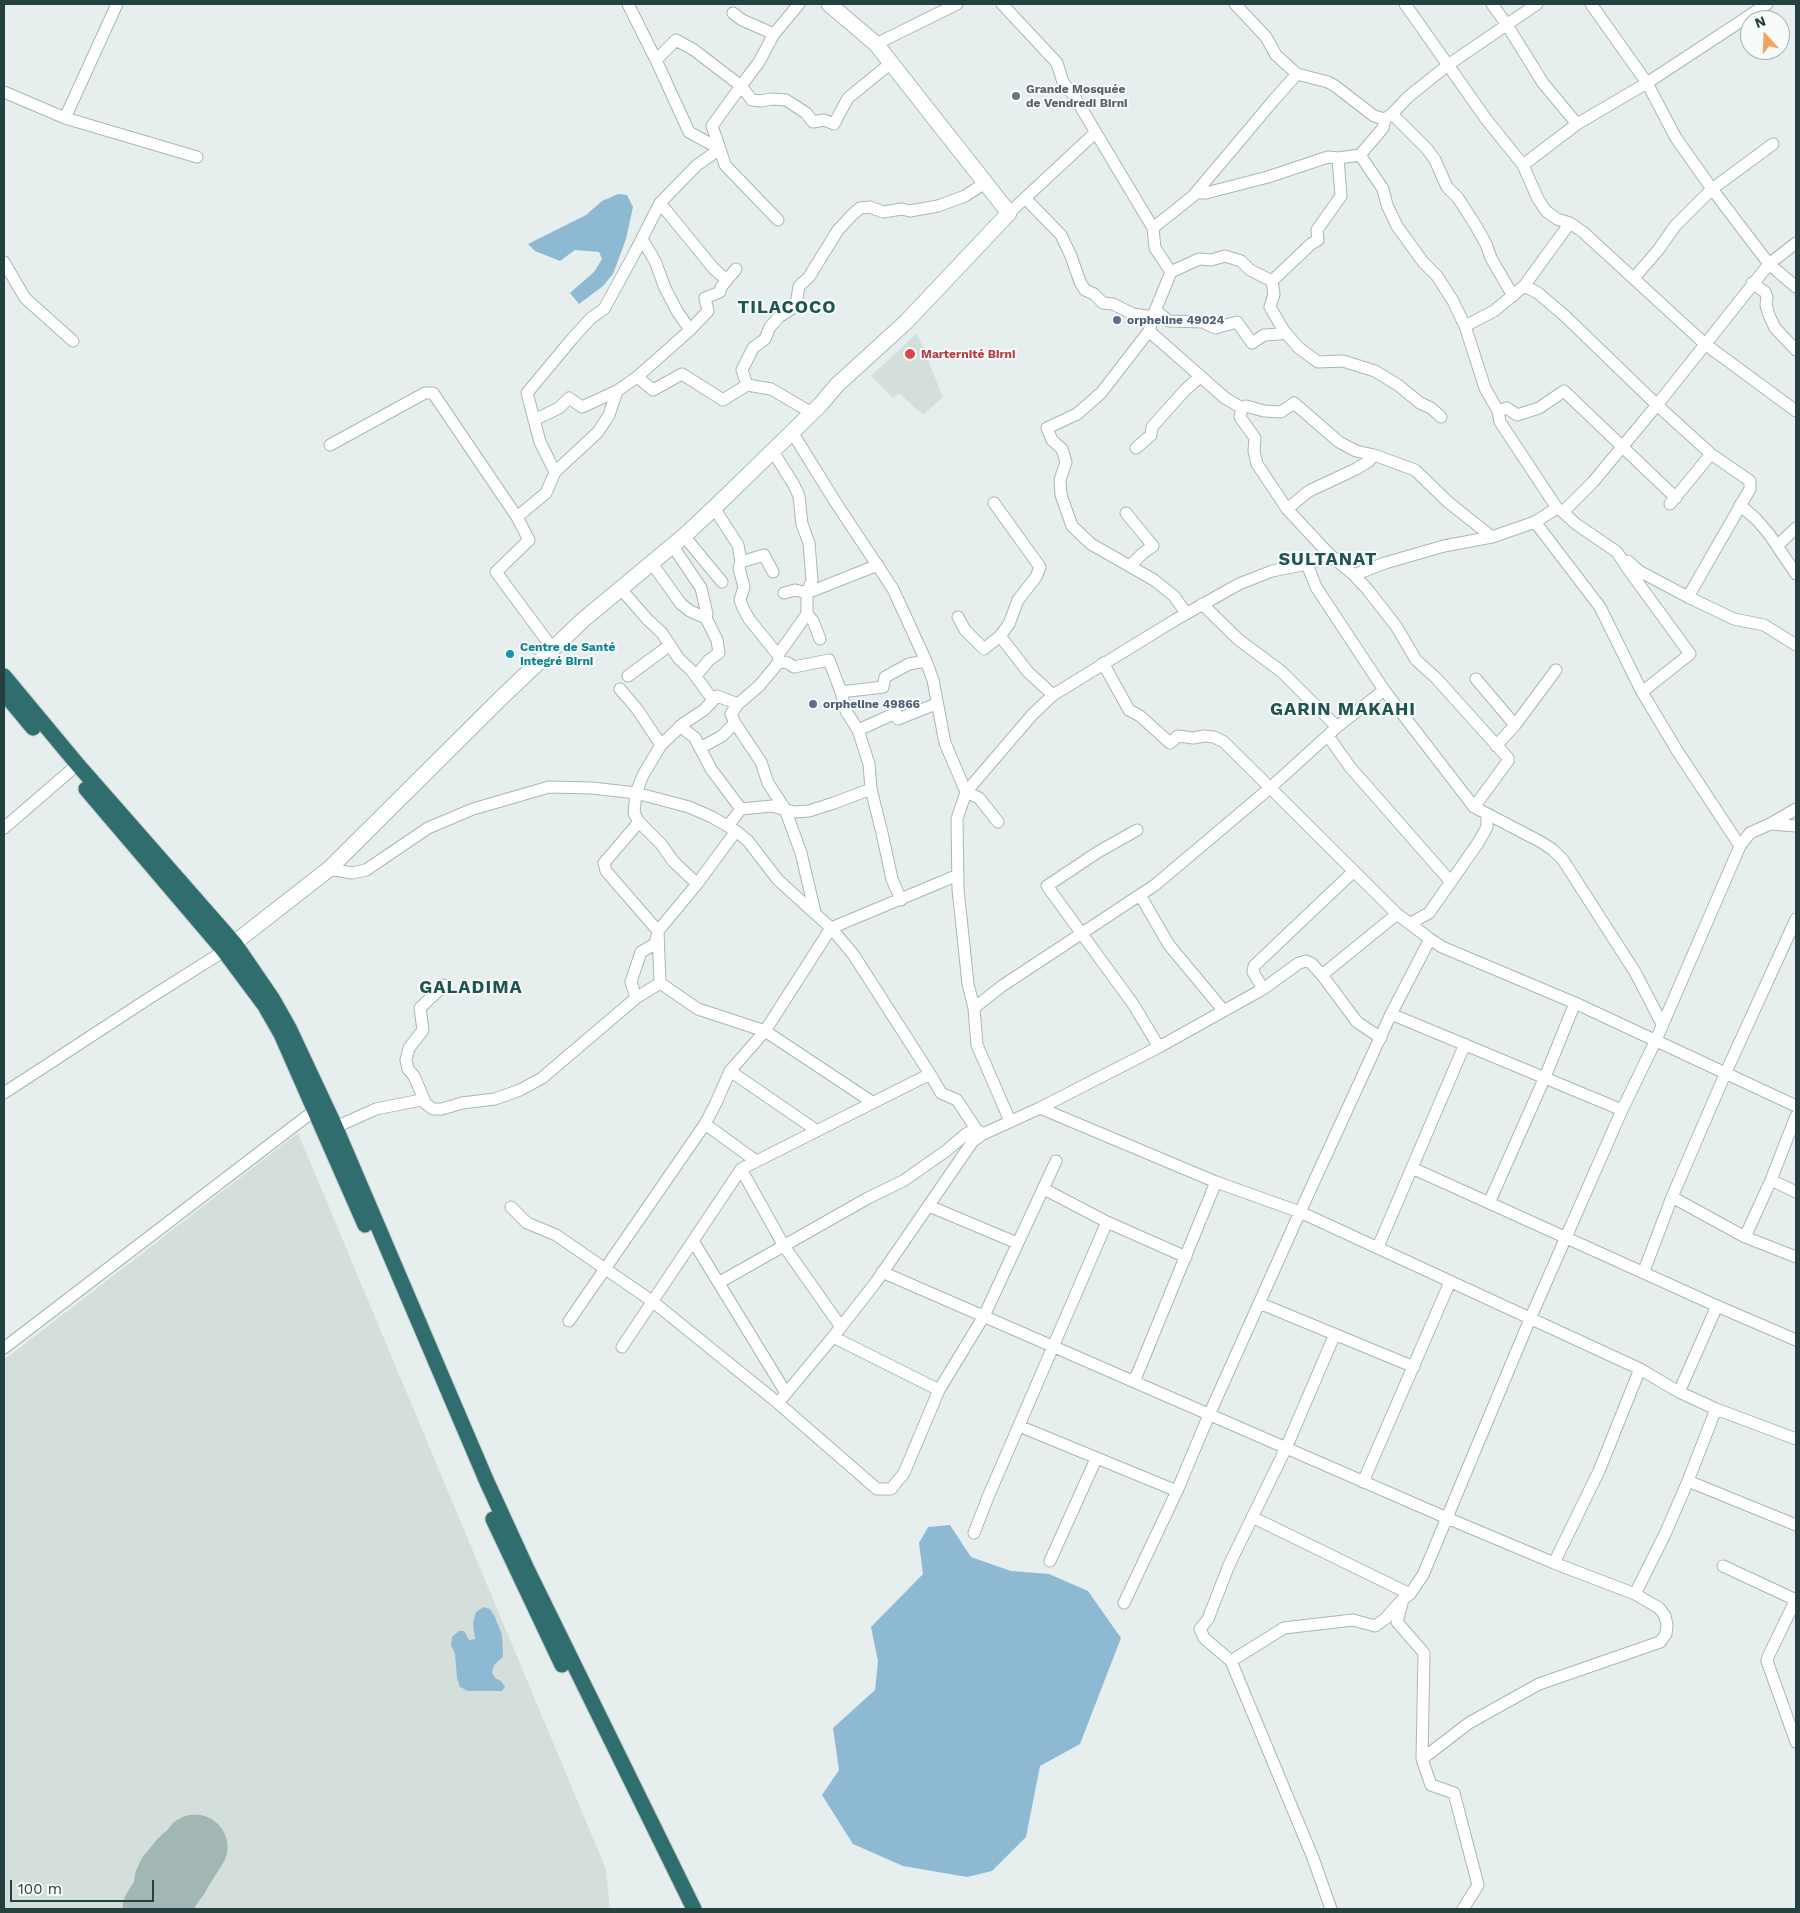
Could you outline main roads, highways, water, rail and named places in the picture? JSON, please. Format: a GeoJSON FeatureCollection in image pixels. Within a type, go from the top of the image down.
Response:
{"type":"FeatureCollection","features":[{"type":"Feature","properties":{"kind":"highway"},"geometry":{"type":"LineString","coordinates":[[4,676],[229,948],[311,1086],[526,1567],[694,1909]]}},
{"type":"Feature","properties":{"kind":"highway"},"geometry":{"type":"LineString","coordinates":[[4,693],[70,771],[229,948]]}},
{"type":"Feature","properties":{"kind":"highway"},"geometry":{"type":"LineString","coordinates":[[311,1086],[315,1110],[330,1129],[477,1484],[511,1560],[684,1909]]}},
{"type":"Feature","properties":{"kind":"water"},"geometry":{"type":"Polygon","coordinates":[[[618,194],[627,195],[633,207],[626,239],[613,274],[603,286],[579,304],[570,293],[594,272],[602,259],[599,252],[575,250],[560,261],[535,251],[528,244],[586,215],[602,201],[618,194]]]}},
{"type":"Feature","properties":{"kind":"water"},"geometry":{"type":"Polygon","coordinates":[[[950,1525],[971,1557],[1011,1571],[1049,1574],[1088,1591],[1121,1638],[1080,1744],[1040,1766],[1026,1837],[992,1871],[967,1877],[903,1866],[853,1844],[822,1795],[839,1770],[833,1728],[875,1690],[878,1661],[871,1627],[923,1574],[919,1543],[928,1527],[950,1525]]]}},
{"type":"Feature","properties":{"kind":"water"},"geometry":{"type":"Polygon","coordinates":[[[484,1607],[490,1609],[502,1635],[503,1657],[494,1665],[492,1672],[495,1678],[501,1681],[505,1687],[502,1691],[468,1691],[460,1687],[457,1678],[455,1654],[451,1645],[452,1637],[459,1631],[464,1631],[469,1640],[475,1639],[473,1623],[476,1612],[484,1607]]]}},
{"type":"Feature","properties":{"kind":"place","name":"Grande Mosquée de Vendredi Birni"},"geometry":{"type":"Point","coordinates":[1016,96]}},
{"type":"Feature","properties":{"kind":"place","name":"orpheline 49024"},"geometry":{"type":"Point","coordinates":[1117,320]}},
{"type":"Feature","properties":{"kind":"place","name":"Marternité Birni"},"geometry":{"type":"Point","coordinates":[910,354]}},
{"type":"Feature","properties":{"kind":"place","name":"Centre de Santé Integré Birni"},"geometry":{"type":"Point","coordinates":[510,654]}},
{"type":"Feature","properties":{"kind":"place","name":"orpheline 49866"},"geometry":{"type":"Point","coordinates":[813,704]}},
{"type":"Feature","properties":{"kind":"district","name":"TILACOCO"},"geometry":{"type":"Point","coordinates":[787,308]}},
{"type":"Feature","properties":{"kind":"district","name":"SULTANAT"},"geometry":{"type":"Point","coordinates":[1328,560]}},
{"type":"Feature","properties":{"kind":"district","name":"GARIN MAKAHI"},"geometry":{"type":"Point","coordinates":[1343,710]}},
{"type":"Feature","properties":{"kind":"district","name":"GALADIMA"},"geometry":{"type":"Point","coordinates":[471,988]}}]}
